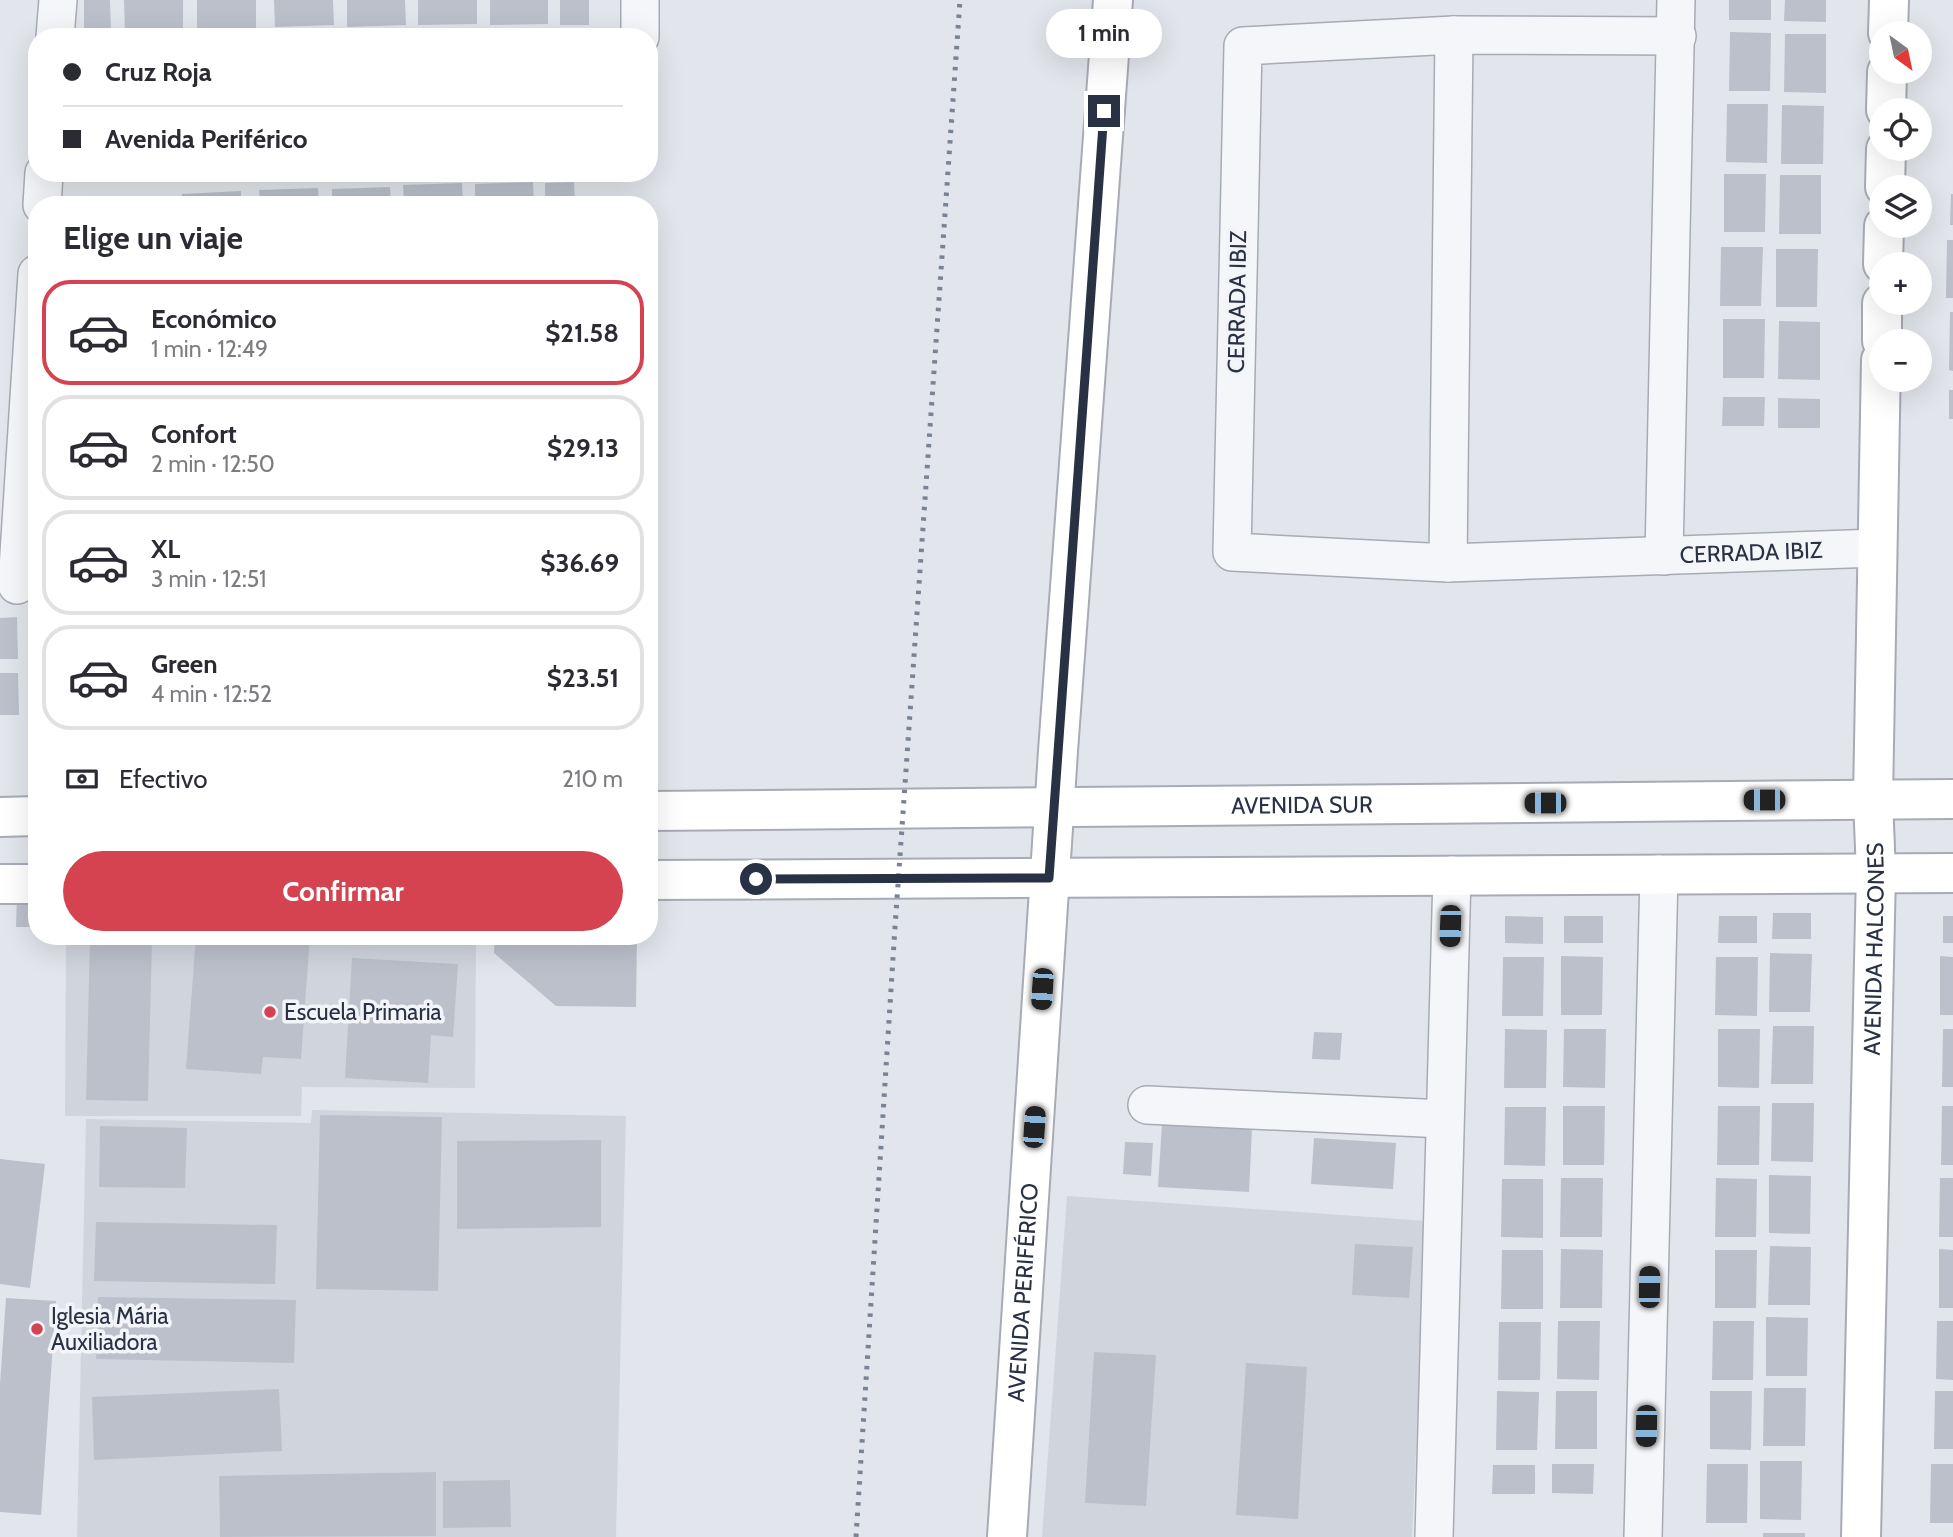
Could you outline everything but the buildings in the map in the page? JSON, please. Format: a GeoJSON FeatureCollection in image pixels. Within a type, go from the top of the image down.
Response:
{"type":"FeatureCollection","features":[{"type":"Feature","properties":{"kind":"main road","name":"AVENIDA PERIFÉRICO"},"geometry":{"type":"LineString","coordinates":[[1007,1537],[1049,878],[1113,0]]}},
{"type":"Feature","properties":{"kind":"main road"},"geometry":{"type":"LineString","coordinates":[[1888,21],[1889,0]]}},
{"type":"Feature","properties":{"kind":"main road","name":"AVENIDA HALCONES"},"geometry":{"type":"LineString","coordinates":[[1861,1537],[1876,873],[1873,799],[1880,392]]}},
{"type":"Feature","properties":{"kind":"main road","name":"AVENIDA SUR"},"geometry":{"type":"LineString","coordinates":[[658,811],[1953,799]]}},
{"type":"Feature","properties":{"kind":"main road"},"geometry":{"type":"LineString","coordinates":[[0,817],[28,816]]}},
{"type":"Feature","properties":{"kind":"main road"},"geometry":{"type":"LineString","coordinates":[[658,880],[1953,873]]}},
{"type":"Feature","properties":{"kind":"main road"},"geometry":{"type":"LineString","coordinates":[[0,884],[28,884]]}},
{"type":"Feature","properties":{"kind":"street"},"geometry":{"type":"LineString","coordinates":[[56,28],[58,0]]}},
{"type":"Feature","properties":{"kind":"street"},"geometry":{"type":"LineString","coordinates":[[640,0],[640,28]]}},
{"type":"Feature","properties":{"kind":"street","name":"CERRADA IBIZ"},"geometry":{"type":"LineString","coordinates":[[1664,556],[1676,0]]}},
{"type":"Feature","properties":{"kind":"street"},"geometry":{"type":"LineString","coordinates":[[1448,563],[1454,35]]}},
{"type":"Feature","properties":{"kind":"street","name":"CERRADA IBIZ"},"geometry":{"type":"LineString","coordinates":[[1677,36],[1454,35],[1243,46],[1232,552],[1448,563],[1877,548]]}},
{"type":"Feature","properties":{"kind":"street"},"geometry":{"type":"LineString","coordinates":[[18,585],[28,448]]}},
{"type":"Feature","properties":{"kind":"street"},"geometry":{"type":"LineString","coordinates":[[1643,1537],[1659,874]]}},
{"type":"Feature","properties":{"kind":"street"},"geometry":{"type":"LineString","coordinates":[[1434,1537],[1452,875]]}},
{"type":"Feature","properties":{"kind":"street"},"geometry":{"type":"LineString","coordinates":[[1147,1105],[1444,1119]]}},
{"type":"Feature","properties":{"kind":"shaded area","name":"Escuela Primaria"},"geometry":{"type":"Polygon","coordinates":[[[66,945],[476,945],[475,1088],[302,1087],[301,1116],[65,1116],[66,945]]]}},
{"type":"Feature","properties":{"kind":"shaded area"},"geometry":{"type":"Polygon","coordinates":[[[312,1110],[626,1116],[616,1537],[77,1537],[86,1119],[311,1123],[312,1110]]]}},
{"type":"Feature","properties":{"kind":"shaded area"},"geometry":{"type":"Polygon","coordinates":[[[1067,1196],[1427,1221],[1412,1537],[1042,1537],[1067,1196]]]}},
{"type":"Feature","properties":{"kind":"railway"},"geometry":{"type":"LineString","coordinates":[[856,1537],[895,927],[960,0]]}},
{"type":"Feature","properties":{"kind":"place","name":"Escuela Primaria"},"geometry":{"type":"Point","coordinates":[270,1012]}},
{"type":"Feature","properties":{"kind":"place","name":"Iglesia Mária Auxiliadora"},"geometry":{"type":"Point","coordinates":[37,1329]}},
{"type":"Feature","properties":{"kind":"route"},"geometry":{"type":"LineString","coordinates":[[756,879],[1049,878],[1104,111]]}}]}
